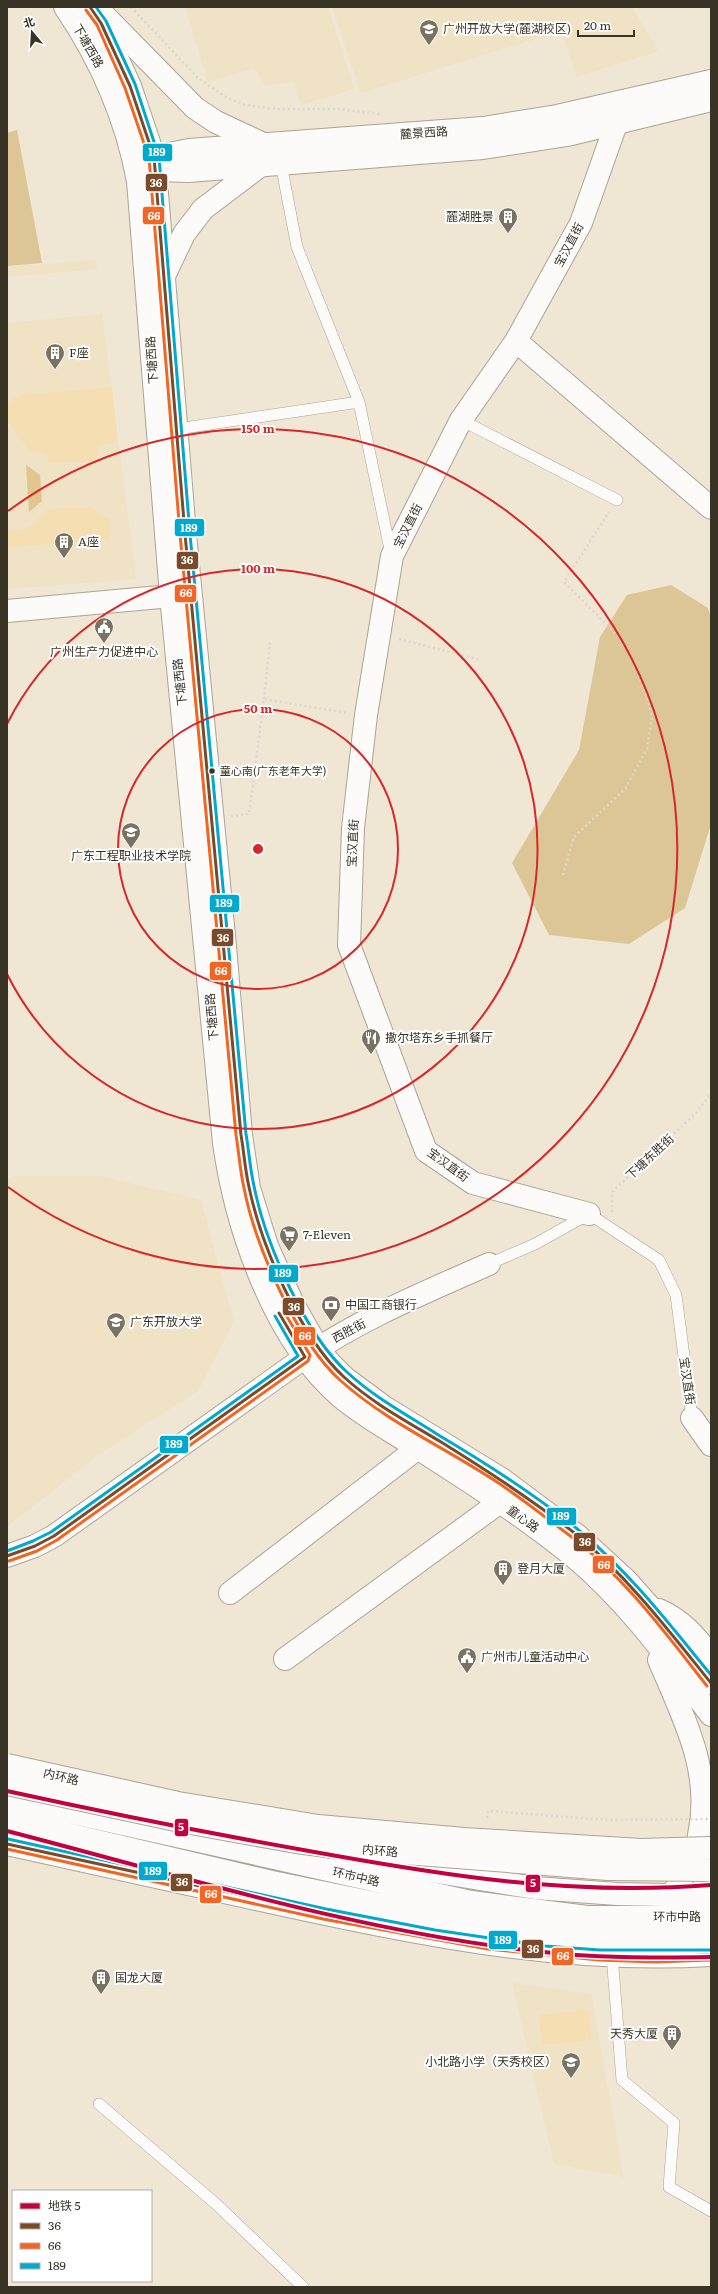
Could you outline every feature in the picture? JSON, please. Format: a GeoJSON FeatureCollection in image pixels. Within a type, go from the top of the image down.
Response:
{"type":"FeatureCollection","features":[{"type":"Feature","properties":{"kind":"main road","name":"下塘西路"},"geometry":{"type":"LineString","coordinates":[[64,7],[90,47],[114,95],[126,129],[148,164],[142,217],[171,596],[228,1173],[244,1234],[253,1259],[278,1312],[311,1353]]}},
{"type":"Feature","properties":{"kind":"main road","name":"下塘西路"},"geometry":{"type":"LineString","coordinates":[[90,7],[101,23],[130,86],[148,164],[164,276],[241,1135],[249,1188],[274,1265],[293,1304],[311,1353]]}},
{"type":"Feature","properties":{"kind":"main road"},"geometry":{"type":"LineString","coordinates":[[96,7],[195,108],[232,131],[264,144]]}},
{"type":"Feature","properties":{"kind":"main road","name":"麓景西路"},"geometry":{"type":"LineString","coordinates":[[148,164],[190,150],[456,131],[506,125],[588,110],[711,81]]}},
{"type":"Feature","properties":{"kind":"main road","name":"麓景西路"},"geometry":{"type":"LineString","coordinates":[[148,164],[180,171],[483,148],[567,135],[711,100]]}},
{"type":"Feature","properties":{"kind":"main road","name":"宝汉直街"},"geometry":{"type":"LineString","coordinates":[[589,1214],[473,1183],[426,1151],[349,945],[352,828],[379,634],[392,556],[462,420],[516,341],[581,223],[616,124]]}},
{"type":"Feature","properties":{"kind":"main road"},"geometry":{"type":"LineString","coordinates":[[164,276],[184,234],[203,209],[260,166]]}},
{"type":"Feature","properties":{"kind":"main road"},"geometry":{"type":"LineString","coordinates":[[516,341],[711,508]]}},
{"type":"Feature","properties":{"kind":"main road"},"geometry":{"type":"LineString","coordinates":[[7,611],[171,596]]}},
{"type":"Feature","properties":{"kind":"main road","name":"西胜街"},"geometry":{"type":"LineString","coordinates":[[7,1556],[35,1546],[54,1536],[311,1353],[416,1296],[489,1264]]}},
{"type":"Feature","properties":{"kind":"main road","name":"童心路"},"geometry":{"type":"LineString","coordinates":[[311,1353],[326,1383],[342,1398],[500,1502],[572,1556],[618,1598],[648,1617],[711,1683]]}},
{"type":"Feature","properties":{"kind":"main road","name":"童心路"},"geometry":{"type":"LineString","coordinates":[[311,1353],[340,1373],[363,1392],[503,1480],[555,1518],[605,1560],[648,1617],[711,1715]]}},
{"type":"Feature","properties":{"kind":"main road","name":"宝汉直街"},"geometry":{"type":"LineString","coordinates":[[692,1418],[711,1445]]}},
{"type":"Feature","properties":{"kind":"main road"},"geometry":{"type":"LineString","coordinates":[[230,1593],[418,1448]]}},
{"type":"Feature","properties":{"kind":"main road"},"geometry":{"type":"LineString","coordinates":[[284,1659],[500,1502]]}},
{"type":"Feature","properties":{"kind":"main road"},"geometry":{"type":"LineString","coordinates":[[671,1896],[695,1855],[703,1819],[704,1788],[697,1757],[648,1617],[678,1620],[687,1627],[711,1656]]}},
{"type":"Feature","properties":{"kind":"main road","name":"内环路"},"geometry":{"type":"LineString","coordinates":[[7,1765],[178,1803],[318,1826],[448,1838],[626,1849],[711,1848]]}},
{"type":"Feature","properties":{"kind":"main road"},"geometry":{"type":"LineString","coordinates":[[7,1775],[280,1832],[318,1852]]}},
{"type":"Feature","properties":{"kind":"main road","name":"内环路"},"geometry":{"type":"LineString","coordinates":[[7,1784],[184,1822],[296,1842],[342,1848],[608,1869],[711,1870]]}},
{"type":"Feature","properties":{"kind":"main road"},"geometry":{"type":"LineString","coordinates":[[54,1785],[78,1815]]}},
{"type":"Feature","properties":{"kind":"main road","name":"环市中路"},"geometry":{"type":"LineString","coordinates":[[7,1798],[464,1901],[586,1925],[711,1937]]}},
{"type":"Feature","properties":{"kind":"main road","name":"环市中路"},"geometry":{"type":"LineString","coordinates":[[7,1820],[310,1890],[468,1922],[541,1931],[586,1925],[711,1917]]}},
{"type":"Feature","properties":{"kind":"main road"},"geometry":{"type":"LineString","coordinates":[[7,1844],[356,1920],[466,1941],[556,1953],[612,1955],[706,1953]]}},
{"type":"Feature","properties":{"kind":"main road"},"geometry":{"type":"LineString","coordinates":[[233,1850],[318,1852]]}},
{"type":"Feature","properties":{"kind":"main road","name":"环市中路"},"geometry":{"type":"LineString","coordinates":[[318,1852],[535,1888],[572,1892],[708,1898]]}},
{"type":"Feature","properties":{"kind":"main road"},"geometry":{"type":"LineString","coordinates":[[230,1893],[310,1890]]}},
{"type":"Feature","properties":{"kind":"lane"},"geometry":{"type":"LineString","coordinates":[[281,164],[297,247],[359,402],[392,556]]}},
{"type":"Feature","properties":{"kind":"lane"},"geometry":{"type":"LineString","coordinates":[[177,429],[359,402]]}},
{"type":"Feature","properties":{"kind":"lane"},"geometry":{"type":"LineString","coordinates":[[462,420],[617,500]]}},
{"type":"Feature","properties":{"kind":"lane","name":"宝汉直街"},"geometry":{"type":"LineString","coordinates":[[589,1214],[659,1260],[676,1295],[692,1418]]}},
{"type":"Feature","properties":{"kind":"lane","name":"西胜街"},"geometry":{"type":"LineString","coordinates":[[489,1264],[535,1244],[589,1214]]}},
{"type":"Feature","properties":{"kind":"lane"},"geometry":{"type":"LineString","coordinates":[[612,1955],[622,2080],[674,2123],[669,2187],[711,2211]]}},
{"type":"Feature","properties":{"kind":"lane"},"geometry":{"type":"LineString","coordinates":[[99,2104],[215,2203],[303,2287]]}},
{"type":"Feature","properties":{"kind":"path"},"geometry":{"type":"LineString","coordinates":[[131,7],[197,77],[217,92],[232,100],[245,105],[276,109],[338,108],[388,115]]}},
{"type":"Feature","properties":{"kind":"path"},"geometry":{"type":"LineString","coordinates":[[563,875],[574,836],[625,788],[647,750],[652,716],[647,697],[631,656],[618,636],[564,582],[617,500]]}},
{"type":"Feature","properties":{"kind":"path"},"geometry":{"type":"LineString","coordinates":[[379,634],[481,660]]}},
{"type":"Feature","properties":{"kind":"path"},"geometry":{"type":"LineString","coordinates":[[213,819],[249,814],[270,643]]}},
{"type":"Feature","properties":{"kind":"path"},"geometry":{"type":"LineString","coordinates":[[264,699],[333,711]]}},
{"type":"Feature","properties":{"kind":"path","name":"下塘东胜街"},"geometry":{"type":"LineString","coordinates":[[612,1229],[612,1192],[696,1113],[711,1094]]}},
{"type":"Feature","properties":{"kind":"path"},"geometry":{"type":"LineString","coordinates":[[487,1818],[488,1811],[609,1820],[711,1819]]}},
{"type":"Feature","properties":{"kind":"shaded area"},"geometry":{"type":"Polygon","coordinates":[[[185,7],[328,7],[354,89],[301,105],[293,82],[265,86],[254,68],[208,82],[185,7]]]}},
{"type":"Feature","properties":{"kind":"shaded area","name":"广州开放大学(麓湖校区)"},"geometry":{"type":"Polygon","coordinates":[[[332,7],[632,7],[659,51],[577,77],[561,31],[361,93],[332,7]]]}},
{"type":"Feature","properties":{"kind":"shaded area"},"geometry":{"type":"Polygon","coordinates":[[[17,130],[42,263],[7,266],[7,133],[17,130]]]}},
{"type":"Feature","properties":{"kind":"shaded area"},"geometry":{"type":"Polygon","coordinates":[[[96,260],[97,269],[7,277],[7,267],[96,260]]]}},
{"type":"Feature","properties":{"kind":"shaded area"},"geometry":{"type":"Polygon","coordinates":[[[102,314],[136,579],[7,589],[7,323],[102,314]]]}},
{"type":"Feature","properties":{"kind":"shaded area"},"geometry":{"type":"Polygon","coordinates":[[[112,387],[118,442],[98,446],[96,462],[49,463],[47,454],[29,450],[7,420],[7,404],[20,395],[112,387]]]}},
{"type":"Feature","properties":{"kind":"shaded area"},"geometry":{"type":"Polygon","coordinates":[[[26,465],[40,475],[42,501],[29,512],[26,465]]]}},
{"type":"Feature","properties":{"kind":"shaded area"},"geometry":{"type":"Polygon","coordinates":[[[91,507],[109,520],[110,539],[7,547],[7,531],[30,527],[48,509],[91,507]]]}},
{"type":"Feature","properties":{"kind":"shaded area"},"geometry":{"type":"Polygon","coordinates":[[[671,585],[708,608],[711,619],[711,824],[685,908],[629,944],[549,935],[512,863],[579,750],[600,637],[627,595],[671,585]]]}},
{"type":"Feature","properties":{"kind":"shaded area","name":"广东开放大学"},"geometry":{"type":"Polygon","coordinates":[[[15,1176],[100,1176],[201,1200],[234,1322],[198,1391],[98,1455],[7,1527],[7,1179],[15,1176]]]}},
{"type":"Feature","properties":{"kind":"shaded area","name":"小北路小学（天秀校区）"},"geometry":{"type":"Polygon","coordinates":[[[512,1983],[591,1994],[624,2177],[554,2164],[512,1983]]]}},
{"type":"Feature","properties":{"kind":"shaded area"},"geometry":{"type":"Polygon","coordinates":[[[588,2010],[591,2040],[542,2045],[539,2015],[588,2010]]]}},
{"type":"Feature","properties":{"kind":"metro line","name":"5"},"geometry":{"type":"LineString","coordinates":[[7,1791],[233,1837],[459,1876],[558,1886],[608,1888],[659,1888],[711,1885]]}},
{"type":"Feature","properties":{"kind":"metro line","name":"5"},"geometry":{"type":"LineString","coordinates":[[7,1831],[335,1916],[467,1942],[578,1955],[622,1957],[711,1957]]}},
{"type":"Feature","properties":{"kind":"transit line","name":"36"},"geometry":{"type":"LineString","coordinates":[[90,7],[101,23],[130,86],[154,157],[185,534],[241,1135],[246,1174],[263,1236],[284,1289],[298,1315],[312,1339],[328,1360],[344,1377],[378,1404],[493,1475],[577,1535],[631,1587],[711,1683]]}},
{"type":"Feature","properties":{"kind":"transit line","name":"189"},"geometry":{"type":"LineString","coordinates":[[96,7],[106,21],[135,84],[159,157],[190,534],[246,1134],[251,1173],[259,1209],[267,1234],[277,1260],[302,1312],[332,1356],[348,1373],[369,1391],[512,1481],[581,1532],[617,1565],[665,1619],[711,1675]]}},
{"type":"Feature","properties":{"kind":"transit line","name":"66"},"geometry":{"type":"LineString","coordinates":[[86,10],[97,25],[125,88],[149,158],[180,534],[236,1135],[243,1182],[250,1211],[268,1264],[294,1318],[325,1364],[341,1381],[359,1396],[398,1423],[500,1484],[573,1538],[611,1571],[628,1589],[707,1686]]}},
{"type":"Feature","properties":{"kind":"transit line","name":"66"},"geometry":{"type":"LineString","coordinates":[[9,1561],[37,1551],[57,1540],[308,1361],[310,1355],[283,1310]]}},
{"type":"Feature","properties":{"kind":"transit line","name":"36"},"geometry":{"type":"LineString","coordinates":[[7,1556],[35,1546],[54,1536],[305,1357],[279,1313]]}},
{"type":"Feature","properties":{"kind":"transit line","name":"189"},"geometry":{"type":"LineString","coordinates":[[7,1551],[51,1532],[298,1356],[275,1316]]}},
{"type":"Feature","properties":{"kind":"transit line","name":"189"},"geometry":{"type":"LineString","coordinates":[[8,1839],[326,1909],[435,1930],[545,1946],[600,1950],[711,1950]]}},
{"type":"Feature","properties":{"kind":"transit line","name":"36"},"geometry":{"type":"LineString","coordinates":[[7,1844],[414,1932],[507,1946],[600,1955],[711,1955]]}},
{"type":"Feature","properties":{"kind":"transit line","name":"66"},"geometry":{"type":"LineString","coordinates":[[7,1849],[323,1919],[488,1949],[599,1960],[655,1962],[711,1960]]}},
{"type":"Feature","properties":{"kind":"place","name":"广州开放大学(麓湖校区)"},"geometry":{"type":"Point","coordinates":[429,46]}},
{"type":"Feature","properties":{"kind":"place","name":"麓湖胜景"},"geometry":{"type":"Point","coordinates":[508,234]}},
{"type":"Feature","properties":{"kind":"place","name":"F座"},"geometry":{"type":"Point","coordinates":[55,370]}},
{"type":"Feature","properties":{"kind":"place","name":"A座"},"geometry":{"type":"Point","coordinates":[64,559]}},
{"type":"Feature","properties":{"kind":"place","name":"广州生产力促进中心"},"geometry":{"type":"Point","coordinates":[104,644]}},
{"type":"Feature","properties":{"kind":"place","name":"童心南(广东老年大学)"},"geometry":{"type":"Point","coordinates":[212,771]}},
{"type":"Feature","properties":{"kind":"place","name":"广东工程职业技术学院"},"geometry":{"type":"Point","coordinates":[131,849]}},
{"type":"Feature","properties":{"kind":"place","name":"撒尔塔东乡手抓餐厅"},"geometry":{"type":"Point","coordinates":[371,1055]}},
{"type":"Feature","properties":{"kind":"place","name":"7-Eleven"},"geometry":{"type":"Point","coordinates":[289,1252]}},
{"type":"Feature","properties":{"kind":"place","name":"中国工商银行"},"geometry":{"type":"Point","coordinates":[331,1322]}},
{"type":"Feature","properties":{"kind":"place","name":"广东开放大学"},"geometry":{"type":"Point","coordinates":[116,1339]}},
{"type":"Feature","properties":{"kind":"place","name":"登月大厦"},"geometry":{"type":"Point","coordinates":[503,1586]}},
{"type":"Feature","properties":{"kind":"place","name":"广州市儿童活动中心"},"geometry":{"type":"Point","coordinates":[467,1674]}},
{"type":"Feature","properties":{"kind":"place","name":"国龙大厦"},"geometry":{"type":"Point","coordinates":[101,1995]}},
{"type":"Feature","properties":{"kind":"place","name":"天秀大厦"},"geometry":{"type":"Point","coordinates":[672,2051]}},
{"type":"Feature","properties":{"kind":"place","name":"小北路小学（天秀校区）"},"geometry":{"type":"Point","coordinates":[571,2079]}}]}
